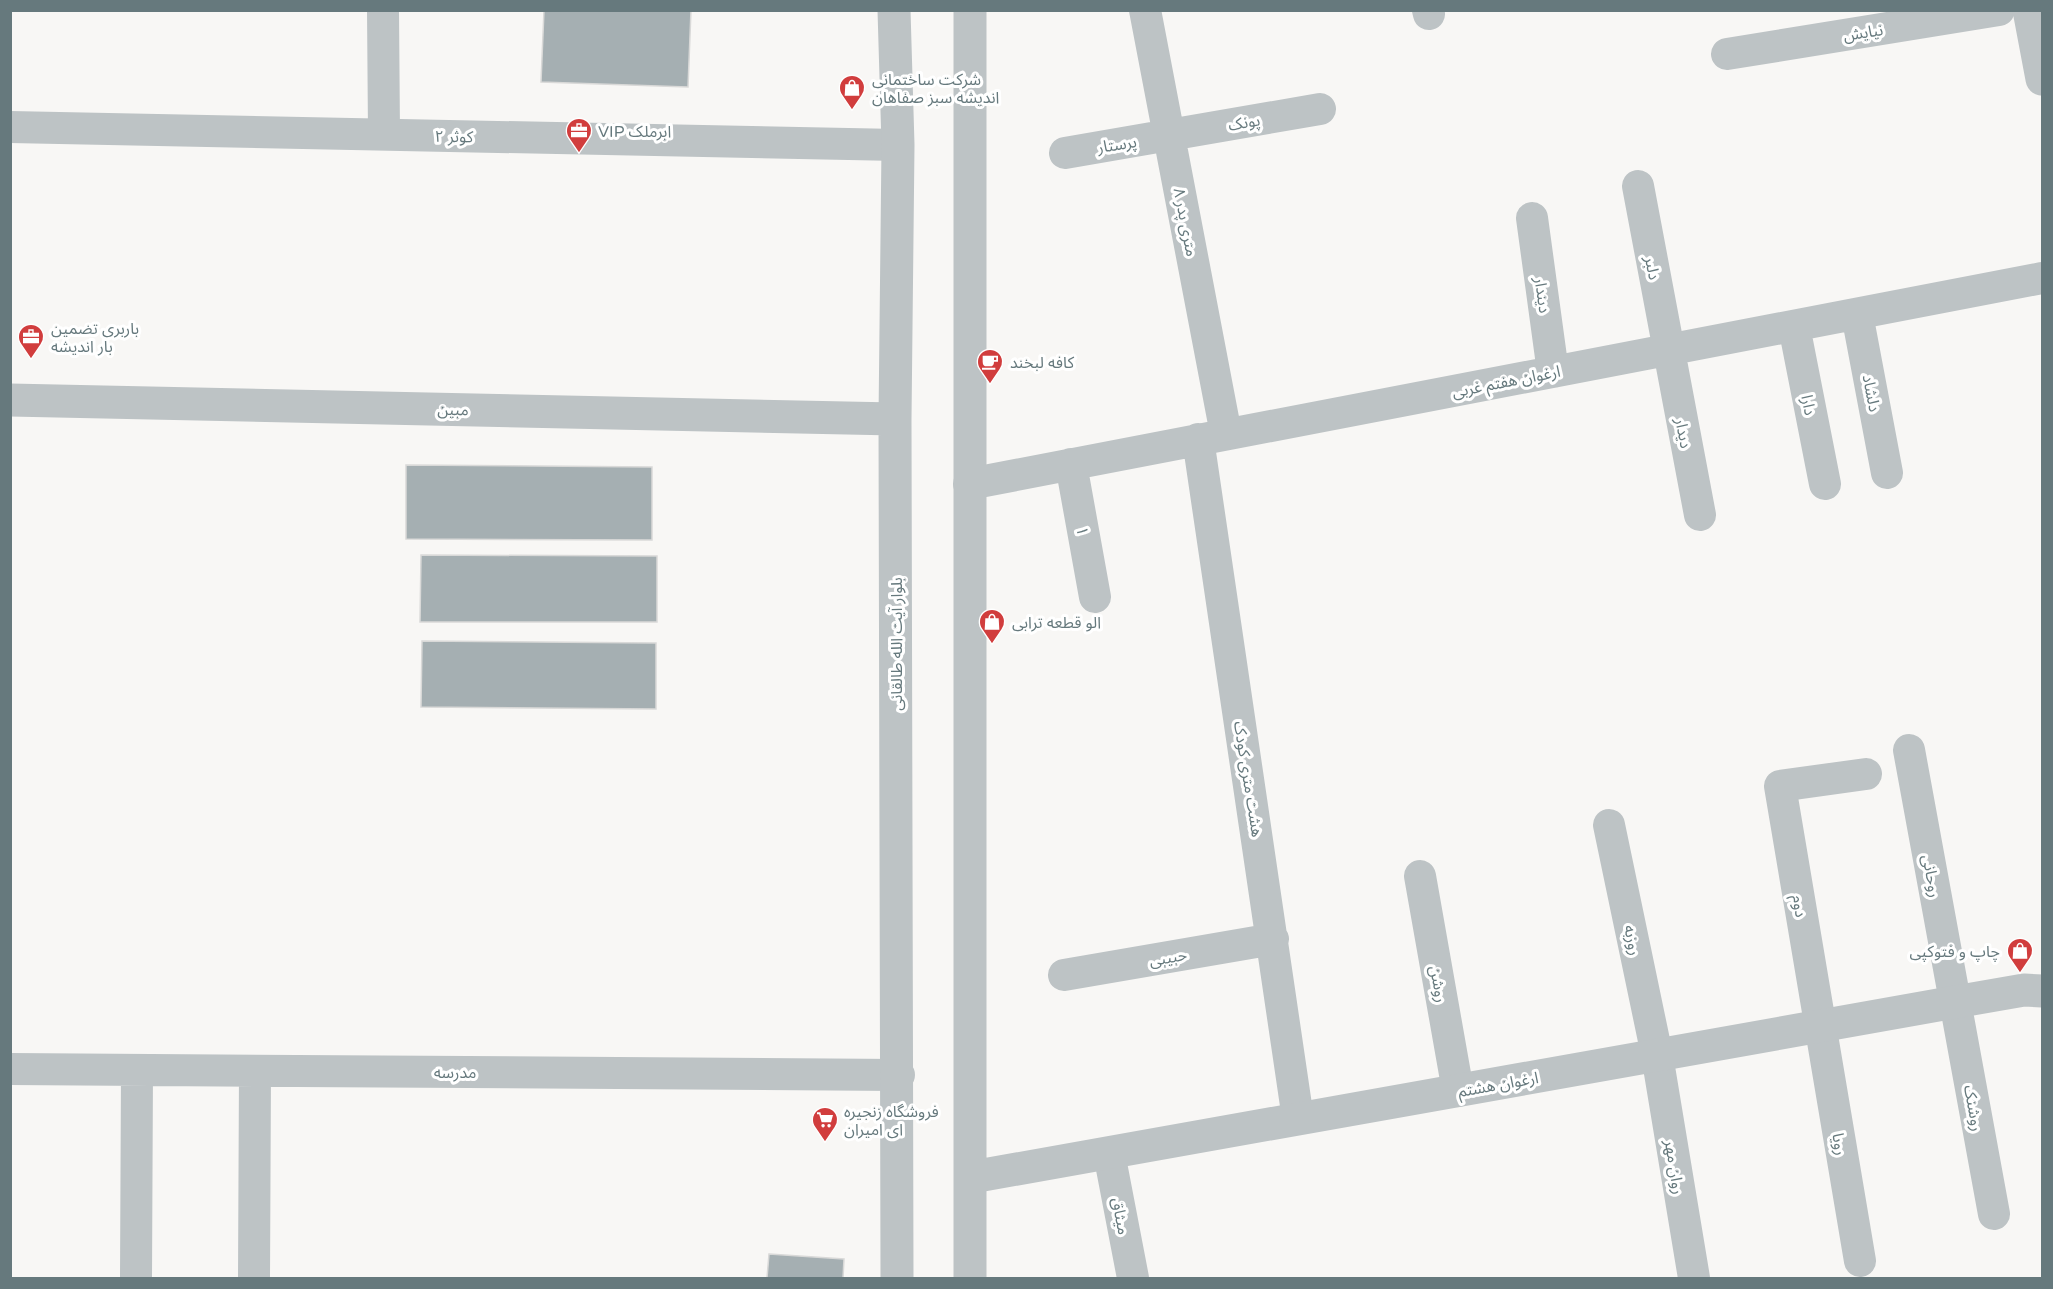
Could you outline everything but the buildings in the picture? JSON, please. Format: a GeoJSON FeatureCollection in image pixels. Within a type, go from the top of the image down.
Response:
{"type":"FeatureCollection","features":[{"type":"Feature","properties":{"kind":"street"},"geometry":{"type":"LineString","coordinates":[[383,10],[384,134]]}},
{"type":"Feature","properties":{"kind":"street","name":"بلوار آیت الله طالقانی"},"geometry":{"type":"LineString","coordinates":[[894,10],[898,145],[895,419],[899,1075],[897,1278]]}},
{"type":"Feature","properties":{"kind":"street"},"geometry":{"type":"LineString","coordinates":[[969,10],[972,1177],[970,1278]]}},
{"type":"Feature","properties":{"kind":"street","name":"۸ متری پدر"},"geometry":{"type":"LineString","coordinates":[[1145,10],[1169,136],[1212,437]]}},
{"type":"Feature","properties":{"kind":"street","name":"نیایش"},"geometry":{"type":"LineString","coordinates":[[1727,54],[1999,10]]}},
{"type":"Feature","properties":{"kind":"street"},"geometry":{"type":"LineString","coordinates":[[2029,10],[2043,79]]}},
{"type":"Feature","properties":{"kind":"street","name":"پونک"},"geometry":{"type":"LineString","coordinates":[[1169,136],[1320,109]]}},
{"type":"Feature","properties":{"kind":"street","name":"کوثر ۲"},"geometry":{"type":"LineString","coordinates":[[10,127],[898,145]]}},
{"type":"Feature","properties":{"kind":"street","name":"پرستار"},"geometry":{"type":"LineString","coordinates":[[1065,153],[1169,136]]}},
{"type":"Feature","properties":{"kind":"street","name":"دلبر"},"geometry":{"type":"LineString","coordinates":[[1638,186],[1668,350]]}},
{"type":"Feature","properties":{"kind":"street","name":"دیندار"},"geometry":{"type":"LineString","coordinates":[[1532,218],[1553,372]]}},
{"type":"Feature","properties":{"kind":"street","name":"ارغوان هفتم غربی"},"geometry":{"type":"LineString","coordinates":[[969,484],[2043,278]]}},
{"type":"Feature","properties":{"kind":"street","name":"دلشاد"},"geometry":{"type":"LineString","coordinates":[[1857,314],[1887,473]]}},
{"type":"Feature","properties":{"kind":"street","name":"دارا"},"geometry":{"type":"LineString","coordinates":[[1794,326],[1825,483]]}},
{"type":"Feature","properties":{"kind":"street","name":"دیدار"},"geometry":{"type":"LineString","coordinates":[[1668,350],[1700,515]]}},
{"type":"Feature","properties":{"kind":"street","name":"مبین"},"geometry":{"type":"LineString","coordinates":[[10,400],[895,419]]}},
{"type":"Feature","properties":{"kind":"street","name":"هشت متری کودک"},"geometry":{"type":"LineString","coordinates":[[1212,437],[1273,939],[1298,1119]]}},
{"type":"Feature","properties":{"kind":"street","name":"۱"},"geometry":{"type":"LineString","coordinates":[[1071,464],[1095,597]]}},
{"type":"Feature","properties":{"kind":"street","name":"روحانی"},"geometry":{"type":"LineString","coordinates":[[1909,750],[1955,1002]]}},
{"type":"Feature","properties":{"kind":"street","name":"دوم"},"geometry":{"type":"LineString","coordinates":[[1820,1027],[1780,786],[1866,774]]}},
{"type":"Feature","properties":{"kind":"street","name":"روزبه"},"geometry":{"type":"LineString","coordinates":[[1609,825],[1657,1055]]}},
{"type":"Feature","properties":{"kind":"street","name":"روشن"},"geometry":{"type":"LineString","coordinates":[[1420,876],[1458,1091]]}},
{"type":"Feature","properties":{"kind":"street","name":"حبیبی"},"geometry":{"type":"LineString","coordinates":[[1064,975],[1273,939]]}},
{"type":"Feature","properties":{"kind":"street","name":"ارغوان هشتم"},"geometry":{"type":"LineString","coordinates":[[972,1177],[2036,987]]}},
{"type":"Feature","properties":{"kind":"street","name":"روشنک"},"geometry":{"type":"LineString","coordinates":[[1955,1002],[1994,1214]]}},
{"type":"Feature","properties":{"kind":"street","name":"رویا"},"geometry":{"type":"LineString","coordinates":[[1820,1027],[1860,1261]]}},
{"type":"Feature","properties":{"kind":"street","name":"روان مهر"},"geometry":{"type":"LineString","coordinates":[[1657,1055],[1694,1278]]}},
{"type":"Feature","properties":{"kind":"street","name":"مدرسه"},"geometry":{"type":"LineString","coordinates":[[10,1069],[899,1075]]}},
{"type":"Feature","properties":{"kind":"street"},"geometry":{"type":"LineString","coordinates":[[136,1278],[137,1070]]}},
{"type":"Feature","properties":{"kind":"street"},"geometry":{"type":"LineString","coordinates":[[254,1278],[255,1071]]}},
{"type":"Feature","properties":{"kind":"street","name":"میثاق"},"geometry":{"type":"LineString","coordinates":[[1109,1153],[1133,1278]]}},
{"type":"Feature","properties":{"kind":"place","name":"شرکت ساختمانی اندیشه سبز صفاهان"},"geometry":{"type":"Point","coordinates":[852,111]}},
{"type":"Feature","properties":{"kind":"place","name":"VIP ابرملک"},"geometry":{"type":"Point","coordinates":[579,154]}},
{"type":"Feature","properties":{"kind":"place","name":"باربری تضمین بار اندیشه"},"geometry":{"type":"Point","coordinates":[31,360]}},
{"type":"Feature","properties":{"kind":"place","name":"کافه لبخند"},"geometry":{"type":"Point","coordinates":[990,385]}},
{"type":"Feature","properties":{"kind":"place","name":"الو قطعه ترابی"},"geometry":{"type":"Point","coordinates":[992,645]}},
{"type":"Feature","properties":{"kind":"place","name":"چاپ و فتوکپی"},"geometry":{"type":"Point","coordinates":[2020,974]}},
{"type":"Feature","properties":{"kind":"place","name":"فروشگاه زنجیره ای امیران"},"geometry":{"type":"Point","coordinates":[825,1143]}}]}
